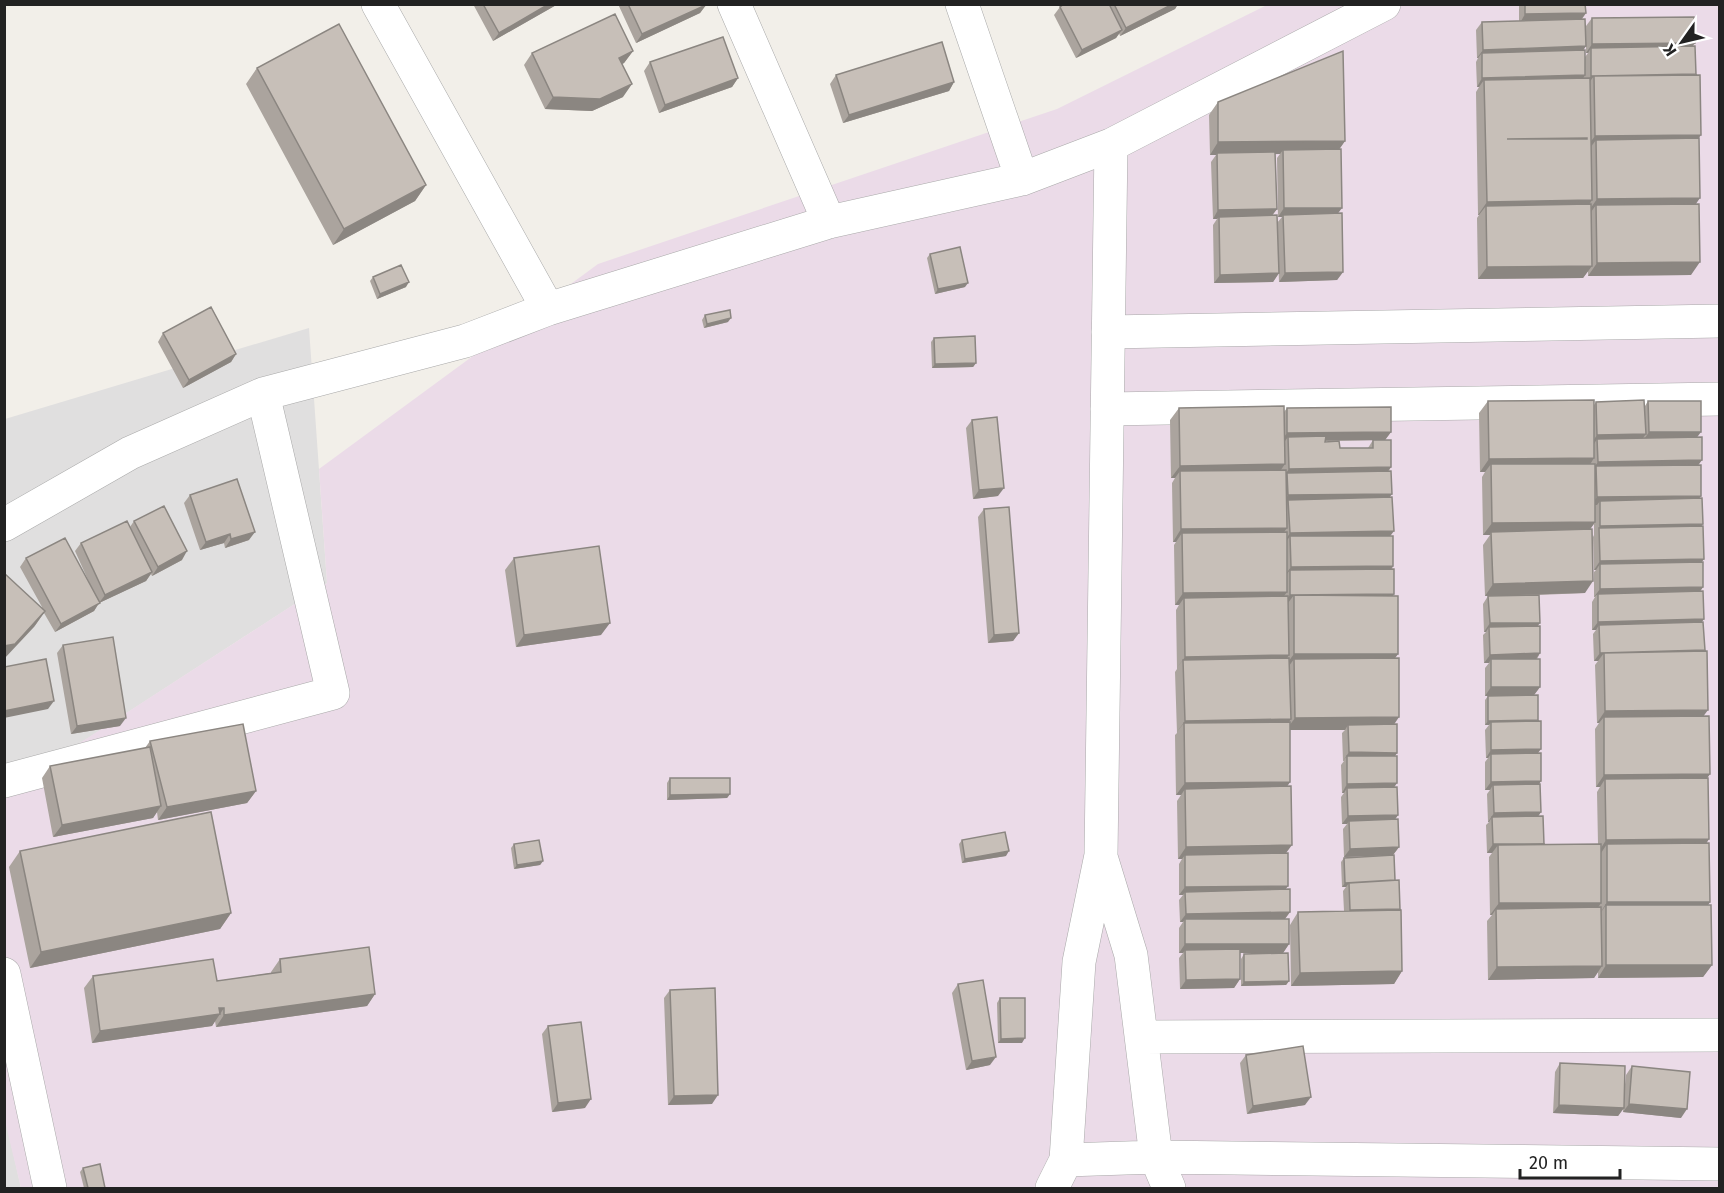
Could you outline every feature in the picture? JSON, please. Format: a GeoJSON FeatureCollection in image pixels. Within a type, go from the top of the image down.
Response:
{"type":"FeatureCollection","features":[{"type":"Feature","properties":{"kind":"street"},"geometry":{"type":"LineString","coordinates":[[378,4],[548,309]]}},
{"type":"Feature","properties":{"kind":"street"},"geometry":{"type":"LineString","coordinates":[[734,4],[830,222]]}},
{"type":"Feature","properties":{"kind":"street"},"geometry":{"type":"LineString","coordinates":[[962,4],[1022,179]]}},
{"type":"Feature","properties":{"kind":"street"},"geometry":{"type":"LineString","coordinates":[[4,525],[130,453],[263,394],[465,341],[548,309],[830,222],[1022,179],[1111,145],[1339,17],[1384,4]]}},
{"type":"Feature","properties":{"kind":"street"},"geometry":{"type":"LineString","coordinates":[[1111,145],[1101,855],[1078,962],[1059,1174],[1156,1157],[1719,1164]]}},
{"type":"Feature","properties":{"kind":"street"},"geometry":{"type":"LineString","coordinates":[[1108,332],[1719,321]]}},
{"type":"Feature","properties":{"kind":"street"},"geometry":{"type":"LineString","coordinates":[[4,781],[333,693],[263,394]]}},
{"type":"Feature","properties":{"kind":"street"},"geometry":{"type":"LineString","coordinates":[[1107,409],[1719,399]]}},
{"type":"Feature","properties":{"kind":"street"},"geometry":{"type":"LineString","coordinates":[[1101,855],[1131,955],[1156,1157],[1169,1188]]}},
{"type":"Feature","properties":{"kind":"street"},"geometry":{"type":"LineString","coordinates":[[4,974],[50,1188]]}},
{"type":"Feature","properties":{"kind":"street"},"geometry":{"type":"LineString","coordinates":[[1141,1037],[1719,1035]]}},
{"type":"Feature","properties":{"kind":"shaded area"},"geometry":{"type":"Polygon","coordinates":[[[1267,5],[1719,5],[1719,1188],[21,1188],[4,1117],[4,792],[327,583],[319,469],[598,264],[1057,109],[1267,5]]]}},
{"type":"Feature","properties":{"kind":"shaded area"},"geometry":{"type":"Polygon","coordinates":[[[309,328],[327,583],[5,792],[5,419],[309,328]]]}},
{"type":"Feature","properties":{"kind":"shaded area"},"geometry":{"type":"Polygon","coordinates":[[[5,1117],[21,1188],[5,1188],[5,1117]]]}},
{"type":"Feature","properties":{"kind":"building"},"geometry":{"type":"Polygon","coordinates":[[[483,4],[549,4],[499,33],[483,4]]]}},
{"type":"Feature","properties":{"kind":"building"},"geometry":{"type":"Polygon","coordinates":[[[628,4],[706,4],[706,5],[642,34],[628,4]]]}},
{"type":"Feature","properties":{"kind":"building"},"geometry":{"type":"Polygon","coordinates":[[[1064,4],[1109,4],[1122,30],[1082,50],[1060,7],[1064,4]]]}},
{"type":"Feature","properties":{"kind":"building"},"geometry":{"type":"Polygon","coordinates":[[[1114,4],[1173,4],[1126,28],[1114,4]]]}},
{"type":"Feature","properties":{"kind":"building"},"geometry":{"type":"Polygon","coordinates":[[[1525,4],[1585,4],[1586,13],[1525,14],[1525,4]]]}},
{"type":"Feature","properties":{"kind":"building"},"geometry":{"type":"Polygon","coordinates":[[[615,14],[633,51],[619,58],[632,84],[600,99],[553,97],[532,53],[615,14]]]}},
{"type":"Feature","properties":{"kind":"building"},"geometry":{"type":"Polygon","coordinates":[[[1694,17],[1695,43],[1592,44],[1592,18],[1694,17]]]}},
{"type":"Feature","properties":{"kind":"building"},"geometry":{"type":"Polygon","coordinates":[[[1585,19],[1586,46],[1483,50],[1482,22],[1585,19]]]}},
{"type":"Feature","properties":{"kind":"building"},"geometry":{"type":"Polygon","coordinates":[[[339,24],[426,185],[344,229],[257,68],[339,24]]]}},
{"type":"Feature","properties":{"kind":"building"},"geometry":{"type":"Polygon","coordinates":[[[723,37],[738,78],[665,105],[650,62],[723,37]]]}},
{"type":"Feature","properties":{"kind":"building"},"geometry":{"type":"Polygon","coordinates":[[[942,42],[954,82],[849,115],[836,75],[942,42]]]}},
{"type":"Feature","properties":{"kind":"building"},"geometry":{"type":"Polygon","coordinates":[[[1695,46],[1696,74],[1591,76],[1591,48],[1695,46]]]}},
{"type":"Feature","properties":{"kind":"building"},"geometry":{"type":"Polygon","coordinates":[[[1585,50],[1585,75],[1482,78],[1482,53],[1585,50]]]}},
{"type":"Feature","properties":{"kind":"building"},"geometry":{"type":"Polygon","coordinates":[[[1343,51],[1345,141],[1218,142],[1218,102],[1343,51]]]}},
{"type":"Feature","properties":{"kind":"building"},"geometry":{"type":"Polygon","coordinates":[[[1700,75],[1701,135],[1595,136],[1594,76],[1700,75]]]}},
{"type":"Feature","properties":{"kind":"building"},"geometry":{"type":"Polygon","coordinates":[[[1590,78],[1592,200],[1487,202],[1484,80],[1590,78]],[[1587,138],[1507,139],[1587,139],[1587,138]]]}},
{"type":"Feature","properties":{"kind":"building"},"geometry":{"type":"Polygon","coordinates":[[[1699,138],[1700,198],[1597,199],[1596,140],[1699,138]]]}},
{"type":"Feature","properties":{"kind":"building"},"geometry":{"type":"Polygon","coordinates":[[[1341,149],[1342,208],[1284,208],[1283,150],[1341,149]]]}},
{"type":"Feature","properties":{"kind":"building"},"geometry":{"type":"Polygon","coordinates":[[[1275,152],[1277,209],[1218,210],[1217,153],[1275,152]]]}},
{"type":"Feature","properties":{"kind":"building"},"geometry":{"type":"Polygon","coordinates":[[[1591,204],[1592,266],[1487,267],[1486,206],[1591,204]]]}},
{"type":"Feature","properties":{"kind":"building"},"geometry":{"type":"Polygon","coordinates":[[[1699,204],[1700,262],[1597,263],[1596,205],[1699,204]]]}},
{"type":"Feature","properties":{"kind":"building"},"geometry":{"type":"Polygon","coordinates":[[[1342,213],[1343,272],[1285,273],[1283,215],[1342,213]]]}},
{"type":"Feature","properties":{"kind":"building"},"geometry":{"type":"Polygon","coordinates":[[[1277,215],[1279,273],[1220,275],[1219,217],[1277,215]]]}},
{"type":"Feature","properties":{"kind":"building"},"geometry":{"type":"Polygon","coordinates":[[[960,247],[968,283],[938,289],[930,254],[960,247]]]}},
{"type":"Feature","properties":{"kind":"building"},"geometry":{"type":"Polygon","coordinates":[[[401,265],[409,282],[380,294],[373,277],[401,265]]]}},
{"type":"Feature","properties":{"kind":"building"},"geometry":{"type":"Polygon","coordinates":[[[211,307],[236,354],[189,380],[163,333],[211,307]]]}},
{"type":"Feature","properties":{"kind":"building"},"geometry":{"type":"Polygon","coordinates":[[[730,310],[731,318],[707,324],[705,315],[730,310]]]}},
{"type":"Feature","properties":{"kind":"building"},"geometry":{"type":"Polygon","coordinates":[[[975,336],[976,363],[935,364],[934,338],[975,336]]]}},
{"type":"Feature","properties":{"kind":"building"},"geometry":{"type":"Polygon","coordinates":[[[1594,400],[1594,458],[1489,459],[1488,401],[1594,400]]]}},
{"type":"Feature","properties":{"kind":"building"},"geometry":{"type":"Polygon","coordinates":[[[1644,400],[1646,434],[1597,435],[1596,402],[1644,400]]]}},
{"type":"Feature","properties":{"kind":"building"},"geometry":{"type":"Polygon","coordinates":[[[1648,401],[1701,401],[1701,432],[1649,432],[1648,401]]]}},
{"type":"Feature","properties":{"kind":"building"},"geometry":{"type":"Polygon","coordinates":[[[1284,406],[1285,464],[1180,466],[1179,408],[1284,406]]]}},
{"type":"Feature","properties":{"kind":"building"},"geometry":{"type":"Polygon","coordinates":[[[1391,407],[1391,432],[1287,433],[1287,408],[1391,407]]]}},
{"type":"Feature","properties":{"kind":"building"},"geometry":{"type":"Polygon","coordinates":[[[997,417],[1004,488],[979,490],[972,420],[997,417]]]}},
{"type":"Feature","properties":{"kind":"building"},"geometry":{"type":"Polygon","coordinates":[[[1326,436],[1325,442],[1339,441],[1340,448],[1373,448],[1373,440],[1391,440],[1391,467],[1289,469],[1288,437],[1326,436]]]}},
{"type":"Feature","properties":{"kind":"building"},"geometry":{"type":"Polygon","coordinates":[[[1702,437],[1702,460],[1598,462],[1597,439],[1702,437]]]}},
{"type":"Feature","properties":{"kind":"building"},"geometry":{"type":"Polygon","coordinates":[[[1491,464],[1595,464],[1595,522],[1492,523],[1491,464]]]}},
{"type":"Feature","properties":{"kind":"building"},"geometry":{"type":"Polygon","coordinates":[[[1701,465],[1701,496],[1597,497],[1596,466],[1701,465]]]}},
{"type":"Feature","properties":{"kind":"building"},"geometry":{"type":"Polygon","coordinates":[[[1286,470],[1287,528],[1181,529],[1180,471],[1286,470]]]}},
{"type":"Feature","properties":{"kind":"building"},"geometry":{"type":"Polygon","coordinates":[[[1391,471],[1392,494],[1288,495],[1287,473],[1391,471]]]}},
{"type":"Feature","properties":{"kind":"building"},"geometry":{"type":"Polygon","coordinates":[[[237,479],[255,532],[231,539],[230,534],[206,542],[190,495],[237,479]]]}},
{"type":"Feature","properties":{"kind":"building"},"geometry":{"type":"Polygon","coordinates":[[[1392,497],[1394,531],[1290,533],[1288,500],[1392,497]]]}},
{"type":"Feature","properties":{"kind":"building"},"geometry":{"type":"Polygon","coordinates":[[[1702,498],[1703,524],[1600,526],[1600,501],[1702,498]]]}},
{"type":"Feature","properties":{"kind":"building"},"geometry":{"type":"Polygon","coordinates":[[[164,506],[187,551],[158,567],[134,521],[164,506]]]}},
{"type":"Feature","properties":{"kind":"building"},"geometry":{"type":"Polygon","coordinates":[[[1009,507],[1019,633],[994,635],[984,509],[1009,507]]]}},
{"type":"Feature","properties":{"kind":"building"},"geometry":{"type":"Polygon","coordinates":[[[127,521],[152,572],[105,595],[81,543],[127,521]]]}},
{"type":"Feature","properties":{"kind":"building"},"geometry":{"type":"Polygon","coordinates":[[[1703,526],[1704,559],[1600,561],[1599,528],[1703,526]]]}},
{"type":"Feature","properties":{"kind":"building"},"geometry":{"type":"Polygon","coordinates":[[[1592,529],[1593,581],[1493,584],[1491,532],[1592,529]]]}},
{"type":"Feature","properties":{"kind":"building"},"geometry":{"type":"Polygon","coordinates":[[[1287,532],[1287,592],[1183,593],[1182,533],[1287,532]]]}},
{"type":"Feature","properties":{"kind":"building"},"geometry":{"type":"Polygon","coordinates":[[[1290,536],[1393,536],[1393,566],[1291,567],[1290,536]]]}},
{"type":"Feature","properties":{"kind":"building"},"geometry":{"type":"Polygon","coordinates":[[[65,538],[100,603],[61,624],[26,558],[65,538]]]}},
{"type":"Feature","properties":{"kind":"building"},"geometry":{"type":"Polygon","coordinates":[[[599,546],[610,623],[524,635],[514,558],[599,546]]]}},
{"type":"Feature","properties":{"kind":"building"},"geometry":{"type":"Polygon","coordinates":[[[1703,562],[1703,587],[1600,589],[1600,564],[1703,562]]]}},
{"type":"Feature","properties":{"kind":"building"},"geometry":{"type":"Polygon","coordinates":[[[1394,569],[1394,594],[1290,595],[1290,570],[1394,569]]]}},
{"type":"Feature","properties":{"kind":"building"},"geometry":{"type":"Polygon","coordinates":[[[4,573],[45,611],[15,644],[4,646],[4,573]]]}},
{"type":"Feature","properties":{"kind":"building"},"geometry":{"type":"Polygon","coordinates":[[[1703,591],[1704,619],[1598,622],[1598,594],[1703,591]]]}},
{"type":"Feature","properties":{"kind":"building"},"geometry":{"type":"Polygon","coordinates":[[[1294,595],[1398,596],[1398,654],[1294,654],[1294,595]]]}},
{"type":"Feature","properties":{"kind":"building"},"geometry":{"type":"Polygon","coordinates":[[[1539,595],[1540,623],[1490,623],[1488,596],[1539,595]]]}},
{"type":"Feature","properties":{"kind":"building"},"geometry":{"type":"Polygon","coordinates":[[[1288,596],[1289,655],[1185,657],[1184,598],[1288,596]]]}},
{"type":"Feature","properties":{"kind":"building"},"geometry":{"type":"Polygon","coordinates":[[[1703,622],[1705,650],[1600,653],[1599,625],[1703,622]]]}},
{"type":"Feature","properties":{"kind":"building"},"geometry":{"type":"Polygon","coordinates":[[[1540,626],[1540,653],[1490,655],[1489,627],[1540,626]]]}},
{"type":"Feature","properties":{"kind":"building"},"geometry":{"type":"Polygon","coordinates":[[[113,637],[126,718],[77,726],[63,645],[113,637]]]}},
{"type":"Feature","properties":{"kind":"building"},"geometry":{"type":"Polygon","coordinates":[[[1707,651],[1708,710],[1605,711],[1604,653],[1707,651]]]}},
{"type":"Feature","properties":{"kind":"building"},"geometry":{"type":"Polygon","coordinates":[[[1289,658],[1291,719],[1185,721],[1183,660],[1289,658]]]}},
{"type":"Feature","properties":{"kind":"building"},"geometry":{"type":"Polygon","coordinates":[[[1399,658],[1399,717],[1295,718],[1294,659],[1399,658]]]}},
{"type":"Feature","properties":{"kind":"building"},"geometry":{"type":"Polygon","coordinates":[[[46,659],[54,701],[4,711],[4,667],[46,659]]]}},
{"type":"Feature","properties":{"kind":"building"},"geometry":{"type":"Polygon","coordinates":[[[1491,659],[1540,659],[1540,687],[1491,687],[1491,659]]]}},
{"type":"Feature","properties":{"kind":"building"},"geometry":{"type":"Polygon","coordinates":[[[1538,695],[1538,720],[1488,721],[1488,696],[1538,695]]]}},
{"type":"Feature","properties":{"kind":"building"},"geometry":{"type":"Polygon","coordinates":[[[1709,716],[1710,774],[1604,775],[1604,717],[1709,716]]]}},
{"type":"Feature","properties":{"kind":"building"},"geometry":{"type":"Polygon","coordinates":[[[1541,721],[1541,749],[1491,750],[1491,722],[1541,721]]]}},
{"type":"Feature","properties":{"kind":"building"},"geometry":{"type":"Polygon","coordinates":[[[1290,722],[1290,782],[1185,783],[1184,723],[1290,722]]]}},
{"type":"Feature","properties":{"kind":"building"},"geometry":{"type":"Polygon","coordinates":[[[243,724],[256,791],[167,807],[150,741],[243,724]]]}},
{"type":"Feature","properties":{"kind":"building"},"geometry":{"type":"Polygon","coordinates":[[[1397,724],[1397,753],[1349,752],[1348,725],[1397,724]]]}},
{"type":"Feature","properties":{"kind":"building"},"geometry":{"type":"Polygon","coordinates":[[[150,747],[161,806],[62,825],[50,766],[150,747]]]}},
{"type":"Feature","properties":{"kind":"building"},"geometry":{"type":"Polygon","coordinates":[[[1541,753],[1541,781],[1491,782],[1491,754],[1541,753]]]}},
{"type":"Feature","properties":{"kind":"building"},"geometry":{"type":"Polygon","coordinates":[[[1347,756],[1397,756],[1397,783],[1347,784],[1347,756]]]}},
{"type":"Feature","properties":{"kind":"building"},"geometry":{"type":"Polygon","coordinates":[[[670,778],[730,778],[730,794],[670,795],[670,778]]]}},
{"type":"Feature","properties":{"kind":"building"},"geometry":{"type":"Polygon","coordinates":[[[1708,778],[1709,839],[1606,840],[1605,779],[1708,778]]]}},
{"type":"Feature","properties":{"kind":"building"},"geometry":{"type":"Polygon","coordinates":[[[1540,784],[1541,812],[1494,813],[1493,785],[1540,784]]]}},
{"type":"Feature","properties":{"kind":"building"},"geometry":{"type":"Polygon","coordinates":[[[1291,786],[1292,845],[1186,847],[1185,789],[1291,786]]]}},
{"type":"Feature","properties":{"kind":"building"},"geometry":{"type":"Polygon","coordinates":[[[1397,787],[1398,815],[1348,816],[1347,788],[1397,787]]]}},
{"type":"Feature","properties":{"kind":"building"},"geometry":{"type":"Polygon","coordinates":[[[211,812],[231,913],[41,952],[20,851],[211,812]]]}},
{"type":"Feature","properties":{"kind":"building"},"geometry":{"type":"Polygon","coordinates":[[[1543,816],[1544,844],[1493,844],[1492,817],[1543,816]]]}},
{"type":"Feature","properties":{"kind":"building"},"geometry":{"type":"Polygon","coordinates":[[[1398,819],[1399,847],[1350,849],[1349,821],[1398,819]]]}},
{"type":"Feature","properties":{"kind":"building"},"geometry":{"type":"Polygon","coordinates":[[[1005,832],[1009,851],[965,859],[962,840],[1005,832]]]}},
{"type":"Feature","properties":{"kind":"building"},"geometry":{"type":"Polygon","coordinates":[[[539,840],[543,861],[517,865],[514,844],[539,840]]]}},
{"type":"Feature","properties":{"kind":"building"},"geometry":{"type":"Polygon","coordinates":[[[1709,843],[1710,902],[1607,902],[1607,844],[1709,843]]]}},
{"type":"Feature","properties":{"kind":"building"},"geometry":{"type":"Polygon","coordinates":[[[1601,844],[1601,903],[1499,903],[1498,845],[1601,844]]]}},
{"type":"Feature","properties":{"kind":"building"},"geometry":{"type":"Polygon","coordinates":[[[1288,853],[1288,886],[1185,887],[1185,855],[1288,853]]]}},
{"type":"Feature","properties":{"kind":"building"},"geometry":{"type":"Polygon","coordinates":[[[1394,855],[1395,880],[1345,883],[1344,858],[1394,855]]]}},
{"type":"Feature","properties":{"kind":"building"},"geometry":{"type":"Polygon","coordinates":[[[1399,880],[1400,909],[1350,910],[1349,883],[1399,880]]]}},
{"type":"Feature","properties":{"kind":"building"},"geometry":{"type":"Polygon","coordinates":[[[1290,889],[1290,912],[1186,914],[1185,892],[1290,889]]]}},
{"type":"Feature","properties":{"kind":"building"},"geometry":{"type":"Polygon","coordinates":[[[1606,905],[1711,905],[1712,965],[1606,965],[1606,905]]]}},
{"type":"Feature","properties":{"kind":"building"},"geometry":{"type":"Polygon","coordinates":[[[1601,907],[1602,966],[1497,967],[1496,909],[1601,907]]]}},
{"type":"Feature","properties":{"kind":"building"},"geometry":{"type":"Polygon","coordinates":[[[1401,910],[1402,971],[1300,973],[1298,912],[1401,910]]]}},
{"type":"Feature","properties":{"kind":"building"},"geometry":{"type":"Polygon","coordinates":[[[1185,919],[1289,919],[1289,944],[1185,944],[1185,919]]]}},
{"type":"Feature","properties":{"kind":"building"},"geometry":{"type":"Polygon","coordinates":[[[369,947],[375,994],[224,1015],[224,1008],[219,1008],[220,1014],[100,1031],[93,976],[213,959],[217,981],[281,972],[280,959],[369,947]]]}},
{"type":"Feature","properties":{"kind":"building"},"geometry":{"type":"Polygon","coordinates":[[[1240,949],[1240,979],[1186,980],[1185,950],[1240,949]]]}},
{"type":"Feature","properties":{"kind":"building"},"geometry":{"type":"Polygon","coordinates":[[[1288,953],[1289,981],[1244,982],[1244,954],[1288,953]]]}},
{"type":"Feature","properties":{"kind":"building"},"geometry":{"type":"Polygon","coordinates":[[[983,980],[996,1057],[972,1061],[958,984],[983,980]]]}},
{"type":"Feature","properties":{"kind":"building"},"geometry":{"type":"Polygon","coordinates":[[[715,988],[718,1095],[674,1096],[670,990],[715,988]]]}},
{"type":"Feature","properties":{"kind":"building"},"geometry":{"type":"Polygon","coordinates":[[[1000,998],[1025,998],[1025,1038],[1001,1039],[1000,998]]]}},
{"type":"Feature","properties":{"kind":"building"},"geometry":{"type":"Polygon","coordinates":[[[581,1022],[591,1099],[558,1103],[548,1026],[581,1022]]]}},
{"type":"Feature","properties":{"kind":"building"},"geometry":{"type":"Polygon","coordinates":[[[1303,1046],[1311,1097],[1253,1106],[1246,1055],[1303,1046]]]}},
{"type":"Feature","properties":{"kind":"building"},"geometry":{"type":"Polygon","coordinates":[[[1560,1063],[1625,1066],[1624,1108],[1559,1105],[1560,1063]]]}},
{"type":"Feature","properties":{"kind":"building"},"geometry":{"type":"Polygon","coordinates":[[[1632,1066],[1690,1072],[1687,1109],[1629,1104],[1632,1066]]]}},
{"type":"Feature","properties":{"kind":"building"},"geometry":{"type":"Polygon","coordinates":[[[100,1164],[105,1188],[88,1188],[83,1168],[100,1164]]]}}]}
